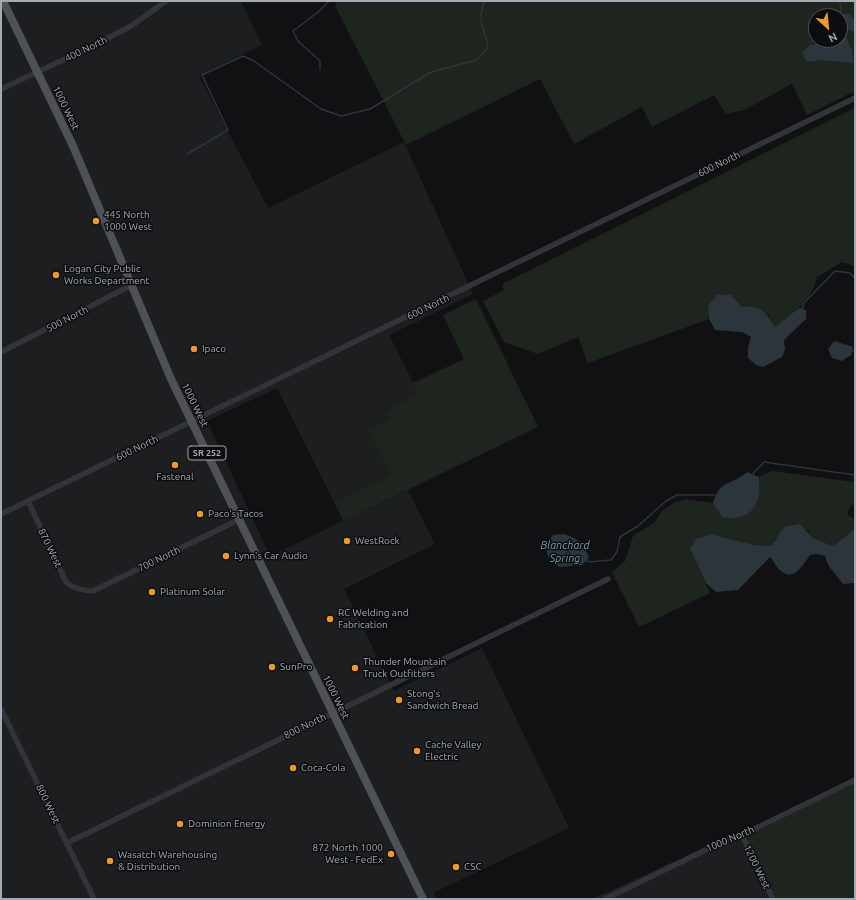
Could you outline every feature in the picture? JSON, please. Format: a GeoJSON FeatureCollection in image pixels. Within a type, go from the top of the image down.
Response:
{"type":"FeatureCollection","features":[{"type":"Feature","properties":{"kind":"main road","name":"1000 West"},"geometry":{"type":"LineString","coordinates":[[3,1],[76,153],[166,366],[238,520],[423,899]]}},
{"type":"Feature","properties":{"kind":"street","name":"400 North"},"geometry":{"type":"LineString","coordinates":[[1,89],[132,26],[166,1]]}},
{"type":"Feature","properties":{"kind":"street","name":"600 North"},"geometry":{"type":"LineString","coordinates":[[1,514],[855,98]]}},
{"type":"Feature","properties":{"kind":"street","name":"500 North"},"geometry":{"type":"LineString","coordinates":[[1,352],[132,285]]}},
{"type":"Feature","properties":{"kind":"street","name":"870 West"},"geometry":{"type":"LineString","coordinates":[[28,501],[66,582],[79,589]]}},
{"type":"Feature","properties":{"kind":"street","name":"700 North"},"geometry":{"type":"LineString","coordinates":[[79,589],[93,591],[238,520]]}},
{"type":"Feature","properties":{"kind":"street","name":"800 North"},"geometry":{"type":"LineString","coordinates":[[67,843],[608,579]]}},
{"type":"Feature","properties":{"kind":"street","name":"800 West"},"geometry":{"type":"LineString","coordinates":[[1,709],[94,899]]}},
{"type":"Feature","properties":{"kind":"street","name":"1000 North"},"geometry":{"type":"LineString","coordinates":[[605,899],[726,840],[742,835],[855,780]]}},
{"type":"Feature","properties":{"kind":"street","name":"1200 West"},"geometry":{"type":"LineString","coordinates":[[742,835],[773,899]]}},
{"type":"Feature","properties":{"kind":"shaded area"},"geometry":{"type":"Polygon","coordinates":[[[1,1],[241,1],[262,45],[199,76],[268,208],[404,142],[473,294],[389,335],[419,394],[385,412],[389,420],[391,475],[334,502],[277,388],[207,421],[270,556],[408,490],[435,544],[344,589],[394,691],[482,648],[569,828],[433,893],[436,899],[1,899],[1,1]]]}},
{"type":"Feature","properties":{"kind":"shaded area"},"geometry":{"type":"Polygon","coordinates":[[[337,1],[855,1],[855,91],[807,115],[792,84],[744,110],[726,114],[714,95],[652,127],[642,107],[574,144],[540,79],[406,145],[335,6],[337,1]]]}},
{"type":"Feature","properties":{"kind":"shaded area"},"geometry":{"type":"Polygon","coordinates":[[[855,108],[855,266],[842,262],[817,277],[811,293],[801,306],[775,327],[768,315],[742,307],[731,295],[708,306],[709,319],[588,363],[578,337],[538,354],[504,342],[483,301],[504,290],[502,284],[855,108]]]}},
{"type":"Feature","properties":{"kind":"shaded area"},"geometry":{"type":"Polygon","coordinates":[[[476,299],[538,427],[343,521],[334,502],[391,475],[368,430],[389,420],[385,412],[418,394],[413,383],[464,359],[443,315],[476,299]]]}},
{"type":"Feature","properties":{"kind":"shaded area"},"geometry":{"type":"Polygon","coordinates":[[[772,471],[855,482],[855,503],[850,507],[847,514],[855,520],[855,529],[833,546],[813,538],[807,530],[775,538],[771,546],[742,543],[714,534],[690,549],[710,593],[639,627],[612,573],[625,561],[633,536],[654,523],[662,511],[674,503],[685,499],[713,503],[722,517],[760,484],[759,477],[772,471]]]}},
{"type":"Feature","properties":{"kind":"shaded area"},"geometry":{"type":"Polygon","coordinates":[[[855,783],[855,899],[777,899],[746,836],[855,783]]]}},
{"type":"Feature","properties":{"kind":"shaded area"},"geometry":{"type":"Polygon","coordinates":[[[741,831],[746,836],[777,899],[592,899],[741,831]]]}},
{"type":"Feature","properties":{"kind":"water"},"geometry":{"type":"Polygon","coordinates":[[[848,14],[855,20],[855,33],[852,30],[848,30],[848,14]]]}},
{"type":"Feature","properties":{"kind":"water"},"geometry":{"type":"Polygon","coordinates":[[[848,42],[852,49],[853,63],[820,60],[807,62],[802,53],[808,47],[848,48],[848,42]]]}},
{"type":"Feature","properties":{"kind":"water"},"geometry":{"type":"Polygon","coordinates":[[[717,295],[731,295],[742,307],[754,307],[762,310],[775,327],[799,308],[806,310],[806,319],[784,340],[785,349],[782,357],[763,367],[756,365],[748,358],[748,348],[751,337],[742,332],[715,330],[709,319],[708,306],[717,295]]]}},
{"type":"Feature","properties":{"kind":"water"},"geometry":{"type":"Polygon","coordinates":[[[834,341],[853,347],[851,355],[842,361],[832,358],[828,349],[834,341]]]}},
{"type":"Feature","properties":{"kind":"water"},"geometry":{"type":"Polygon","coordinates":[[[747,472],[759,477],[758,495],[753,509],[748,514],[741,517],[722,517],[713,503],[716,495],[727,483],[736,480],[747,472]]]}},
{"type":"Feature","properties":{"kind":"water"},"geometry":{"type":"Polygon","coordinates":[[[800,524],[813,538],[833,546],[855,529],[855,583],[843,584],[828,565],[825,556],[818,554],[810,555],[801,568],[789,575],[779,569],[770,557],[738,590],[716,592],[706,583],[690,549],[696,539],[714,534],[754,545],[771,546],[784,527],[800,524]]]}},
{"type":"Feature","properties":{"kind":"water","name":"Blanchard Spring"},"geometry":{"type":"Polygon","coordinates":[[[564,534],[580,542],[585,549],[589,558],[582,565],[559,567],[548,556],[545,544],[553,535],[564,534]]]}},
{"type":"Feature","properties":{"kind":"waterway"},"geometry":{"type":"LineString","coordinates":[[320,70],[320,61],[298,41],[293,31],[318,12],[329,1]]}},
{"type":"Feature","properties":{"kind":"waterway"},"geometry":{"type":"LineString","coordinates":[[187,154],[228,130],[202,75],[243,56],[254,61],[321,109],[341,116],[370,109],[431,72],[477,60],[488,47],[481,19],[482,7],[485,1]]}},
{"type":"Feature","properties":{"kind":"waterway"},"geometry":{"type":"LineString","coordinates":[[840,1],[840,8]]}},
{"type":"Feature","properties":{"kind":"waterway"},"geometry":{"type":"LineString","coordinates":[[802,309],[804,303],[835,271],[850,273],[855,278]]}},
{"type":"Feature","properties":{"kind":"waterway"},"geometry":{"type":"LineString","coordinates":[[751,476],[764,462],[855,475]]}},
{"type":"Feature","properties":{"kind":"waterway"},"geometry":{"type":"LineString","coordinates":[[586,560],[589,562],[611,560],[617,552],[620,537],[638,526],[666,501],[677,495],[716,495]]}},
{"type":"Feature","properties":{"kind":"place","name":"445 North 1000 West"},"geometry":{"type":"Point","coordinates":[96,221]}},
{"type":"Feature","properties":{"kind":"place","name":"Logan City Public Works Department"},"geometry":{"type":"Point","coordinates":[56,275]}},
{"type":"Feature","properties":{"kind":"place","name":"Ipaco"},"geometry":{"type":"Point","coordinates":[194,349]}},
{"type":"Feature","properties":{"kind":"place","name":"Fastenal"},"geometry":{"type":"Point","coordinates":[175,465]}},
{"type":"Feature","properties":{"kind":"place","name":"Paco's Tacos"},"geometry":{"type":"Point","coordinates":[200,514]}},
{"type":"Feature","properties":{"kind":"place","name":"WestRock"},"geometry":{"type":"Point","coordinates":[347,541]}},
{"type":"Feature","properties":{"kind":"place","name":"Lynn's Car Audio"},"geometry":{"type":"Point","coordinates":[226,556]}},
{"type":"Feature","properties":{"kind":"place","name":"Platinum Solar"},"geometry":{"type":"Point","coordinates":[152,592]}},
{"type":"Feature","properties":{"kind":"place","name":"RC Welding and Fabrication"},"geometry":{"type":"Point","coordinates":[330,619]}},
{"type":"Feature","properties":{"kind":"place","name":"SunPro"},"geometry":{"type":"Point","coordinates":[272,667]}},
{"type":"Feature","properties":{"kind":"place","name":"Thunder Mountain Truck Outfitters"},"geometry":{"type":"Point","coordinates":[355,668]}},
{"type":"Feature","properties":{"kind":"place","name":"Stong's Sandwich Bread"},"geometry":{"type":"Point","coordinates":[399,700]}},
{"type":"Feature","properties":{"kind":"place","name":"Cache Valley Electric"},"geometry":{"type":"Point","coordinates":[417,751]}},
{"type":"Feature","properties":{"kind":"place","name":"Coca-Cola"},"geometry":{"type":"Point","coordinates":[293,768]}},
{"type":"Feature","properties":{"kind":"place","name":"Dominion Energy"},"geometry":{"type":"Point","coordinates":[180,824]}},
{"type":"Feature","properties":{"kind":"place","name":"872 North 1000 West - FedEx"},"geometry":{"type":"Point","coordinates":[391,854]}},
{"type":"Feature","properties":{"kind":"place","name":"Wasatch Warehousing & Distribution"},"geometry":{"type":"Point","coordinates":[110,861]}},
{"type":"Feature","properties":{"kind":"place","name":"CSC"},"geometry":{"type":"Point","coordinates":[456,867]}}]}
